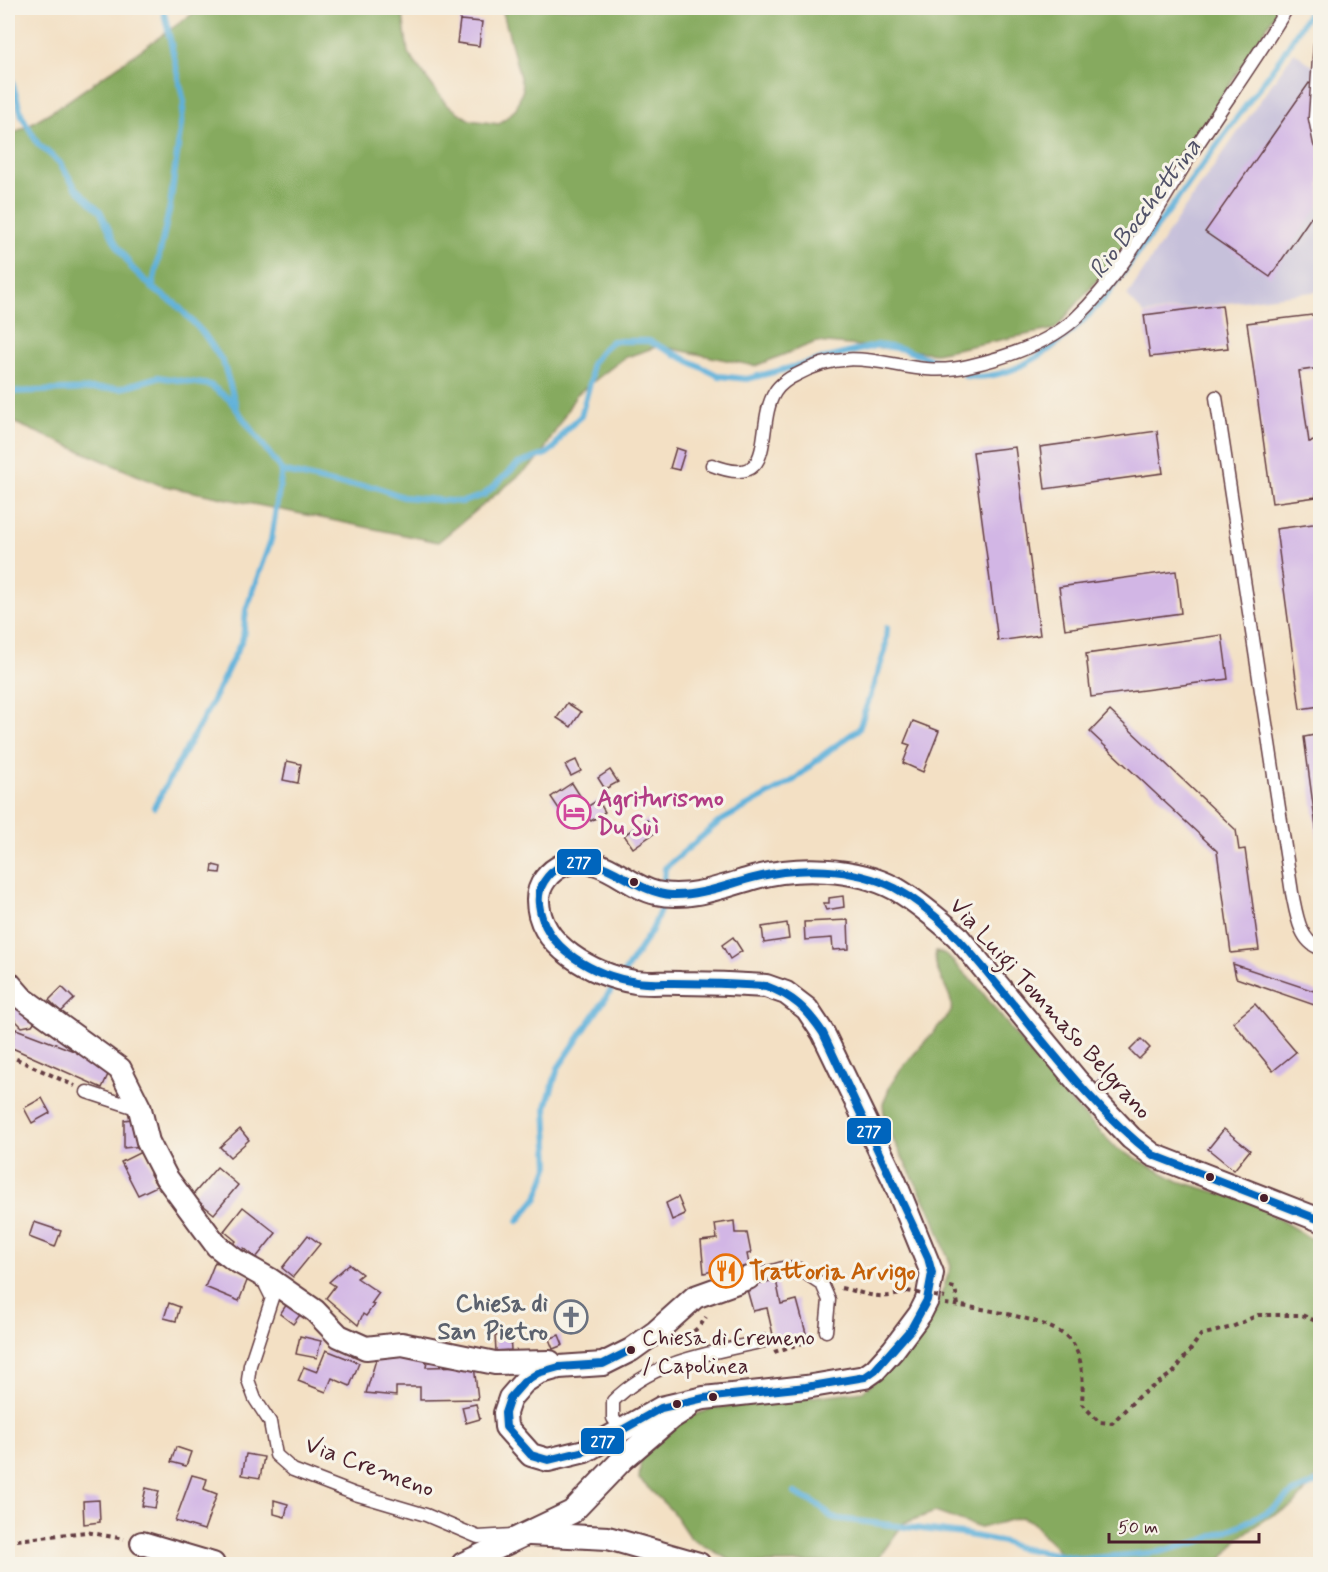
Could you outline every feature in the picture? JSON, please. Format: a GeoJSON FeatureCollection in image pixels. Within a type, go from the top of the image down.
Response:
{"type":"FeatureCollection","features":[{"type":"Feature","properties":{"kind":"street","name":"Via Luigi Tommaso Belgrano"},"geometry":{"type":"LineString","coordinates":[[559,1367],[538,1372],[524,1382],[510,1398],[505,1413],[506,1427],[517,1443],[531,1455],[548,1460],[585,1451],[661,1408],[704,1398],[806,1387],[865,1377],[875,1370],[911,1329],[927,1300],[932,1273],[894,1180],[823,1033],[807,1009],[786,993],[766,986],[634,981],[587,965],[558,944],[544,927],[538,906],[538,890],[547,877],[564,865],[581,862],[600,865],[655,893],[694,894],[772,873],[796,870],[847,874],[894,889],[936,917],[957,936],[1078,1082],[1131,1138],[1153,1155],[1320,1221]]}},
{"type":"Feature","properties":{"kind":"street"},"geometry":{"type":"LineString","coordinates":[[8,982],[22,998],[120,1069],[140,1109],[148,1142],[166,1177],[217,1246],[315,1311],[339,1336],[366,1348],[402,1344],[495,1363],[525,1364],[546,1360],[559,1367],[603,1364],[631,1350],[656,1332],[695,1297],[748,1278]]}},
{"type":"Feature","properties":{"kind":"street","name":"Via Cremeno"},"geometry":{"type":"LineString","coordinates":[[463,1564],[572,1512],[623,1459],[671,1418],[704,1398]]}},
{"type":"Feature","properties":{"kind":"street","name":"Via Cremeno"},"geometry":{"type":"LineString","coordinates":[[525,1534],[608,1538],[699,1564]]}},
{"type":"Feature","properties":{"kind":"street"},"geometry":{"type":"LineString","coordinates":[[142,1543],[213,1564]]}},
{"type":"Feature","properties":{"kind":"lane"},"geometry":{"type":"LineString","coordinates":[[712,465],[740,473],[748,470],[753,465],[764,440],[774,392],[794,375],[819,364],[840,359],[866,358],[927,371],[948,371],[984,362],[1031,345],[1061,330],[1074,319],[1112,275],[1165,200],[1287,8]]}},
{"type":"Feature","properties":{"kind":"lane"},"geometry":{"type":"LineString","coordinates":[[1320,45],[1316,118],[1320,143]]}},
{"type":"Feature","properties":{"kind":"lane"},"geometry":{"type":"LineString","coordinates":[[1216,397],[1292,892],[1299,927],[1316,947],[1320,948]]}},
{"type":"Feature","properties":{"kind":"lane"},"geometry":{"type":"LineString","coordinates":[[87,1092],[140,1109]]}},
{"type":"Feature","properties":{"kind":"lane"},"geometry":{"type":"LineString","coordinates":[[748,1278],[783,1268],[799,1269],[822,1284],[829,1300],[826,1327]]}},
{"type":"Feature","properties":{"kind":"lane","name":"Via Cremeno"},"geometry":{"type":"LineString","coordinates":[[269,1279],[266,1286],[272,1298],[250,1365],[248,1380],[255,1399],[270,1422],[276,1455],[293,1470],[355,1494],[426,1515],[478,1537],[525,1534]]}},
{"type":"Feature","properties":{"kind":"lane"},"geometry":{"type":"LineString","coordinates":[[621,1430],[614,1418],[613,1401],[636,1382],[681,1359],[759,1342]]}},
{"type":"Feature","properties":{"kind":"path"},"geometry":{"type":"LineString","coordinates":[[8,1055],[45,1070],[87,1092]]}},
{"type":"Feature","properties":{"kind":"path"},"geometry":{"type":"LineString","coordinates":[[822,1284],[875,1297],[896,1296],[907,1291],[945,1298]]}},
{"type":"Feature","properties":{"kind":"path"},"geometry":{"type":"LineString","coordinates":[[951,1286],[955,1288],[958,1305],[1046,1323],[1074,1344],[1083,1377],[1082,1404],[1099,1422],[1112,1423],[1138,1397],[1174,1372],[1201,1335],[1232,1327],[1258,1315],[1302,1315],[1320,1323]]}},
{"type":"Feature","properties":{"kind":"path"},"geometry":{"type":"LineString","coordinates":[[759,1342],[766,1353],[781,1352],[809,1341],[826,1327]]}},
{"type":"Feature","properties":{"kind":"path"},"geometry":{"type":"LineString","coordinates":[[8,1541],[86,1532],[142,1543]]}},
{"type":"Feature","properties":{"kind":"shaded area"},"geometry":{"type":"Polygon","coordinates":[[[1294,52],[1320,71],[1320,291],[1144,314],[1127,296],[1182,212],[1294,52]]]}},
{"type":"Feature","properties":{"kind":"green space"},"geometry":{"type":"Polygon","coordinates":[[[201,8],[402,8],[408,53],[446,104],[470,120],[499,124],[516,109],[523,89],[503,12],[504,8],[1279,8],[1120,254],[1055,329],[936,353],[816,342],[755,366],[659,346],[624,358],[576,395],[539,459],[438,542],[160,485],[8,420],[8,137],[59,107],[201,8]]]}},
{"type":"Feature","properties":{"kind":"green space"},"geometry":{"type":"Polygon","coordinates":[[[936,951],[945,954],[979,988],[1055,1086],[1116,1148],[1178,1181],[1253,1203],[1310,1238],[1320,1254],[1320,1473],[1293,1506],[1265,1519],[1239,1538],[1218,1564],[1070,1564],[1032,1522],[1022,1517],[980,1528],[935,1512],[904,1523],[874,1564],[840,1562],[737,1564],[690,1538],[672,1511],[639,1479],[641,1458],[686,1418],[714,1408],[863,1391],[898,1362],[934,1314],[951,1267],[934,1218],[885,1124],[883,1104],[890,1086],[901,1069],[951,1012],[950,997],[935,960],[936,951]]]}},
{"type":"Feature","properties":{"kind":"building"},"geometry":{"type":"Polygon","coordinates":[[[460,20],[482,22],[479,46],[457,43],[460,20]]]}},
{"type":"Feature","properties":{"kind":"building"},"geometry":{"type":"Polygon","coordinates":[[[1309,83],[1320,91],[1320,204],[1270,277],[1205,232],[1309,83]]]}},
{"type":"Feature","properties":{"kind":"building"},"geometry":{"type":"Polygon","coordinates":[[[1222,305],[1228,348],[1150,357],[1144,315],[1222,305]]]}},
{"type":"Feature","properties":{"kind":"building"},"geometry":{"type":"Polygon","coordinates":[[[1320,314],[1320,368],[1299,371],[1309,442],[1320,440],[1320,493],[1316,494],[1316,497],[1272,503],[1247,323],[1320,314]]]}},
{"type":"Feature","properties":{"kind":"building"},"geometry":{"type":"Polygon","coordinates":[[[1157,431],[1163,473],[1045,489],[1040,447],[1157,431]]]}},
{"type":"Feature","properties":{"kind":"building"},"geometry":{"type":"Polygon","coordinates":[[[1015,447],[1040,635],[998,641],[973,452],[1015,447]]]}},
{"type":"Feature","properties":{"kind":"building"},"geometry":{"type":"Polygon","coordinates":[[[676,448],[685,451],[679,470],[670,468],[676,448]]]}},
{"type":"Feature","properties":{"kind":"building"},"geometry":{"type":"Polygon","coordinates":[[[1320,523],[1320,706],[1300,709],[1276,529],[1320,523]]]}},
{"type":"Feature","properties":{"kind":"building"},"geometry":{"type":"Polygon","coordinates":[[[1176,571],[1181,613],[1065,629],[1059,587],[1176,571]]]}},
{"type":"Feature","properties":{"kind":"building"},"geometry":{"type":"Polygon","coordinates":[[[1222,635],[1228,679],[1091,697],[1086,654],[1222,635]]]}},
{"type":"Feature","properties":{"kind":"building"},"geometry":{"type":"Polygon","coordinates":[[[567,703],[581,712],[571,727],[557,718],[567,703]]]}},
{"type":"Feature","properties":{"kind":"building"},"geometry":{"type":"Polygon","coordinates":[[[1110,711],[1236,830],[1239,850],[1245,849],[1259,950],[1231,953],[1217,851],[1090,732],[1110,711]]]}},
{"type":"Feature","properties":{"kind":"building"},"geometry":{"type":"Polygon","coordinates":[[[913,721],[939,731],[923,772],[903,763],[910,745],[904,743],[913,721]]]}},
{"type":"Feature","properties":{"kind":"building"},"geometry":{"type":"Polygon","coordinates":[[[1320,734],[1320,850],[1319,850],[1304,737],[1320,734]]]}},
{"type":"Feature","properties":{"kind":"building"},"geometry":{"type":"Polygon","coordinates":[[[576,760],[581,771],[571,776],[565,765],[576,760]]]}},
{"type":"Feature","properties":{"kind":"building"},"geometry":{"type":"Polygon","coordinates":[[[287,761],[301,764],[298,783],[283,780],[287,761]]]}},
{"type":"Feature","properties":{"kind":"building"},"geometry":{"type":"Polygon","coordinates":[[[610,770],[618,782],[605,789],[598,778],[610,770]]]}},
{"type":"Feature","properties":{"kind":"building"},"geometry":{"type":"Polygon","coordinates":[[[572,783],[587,807],[598,800],[605,812],[591,821],[587,817],[571,827],[551,797],[572,783]]]}},
{"type":"Feature","properties":{"kind":"building"},"geometry":{"type":"Polygon","coordinates":[[[647,820],[656,832],[633,848],[624,835],[647,820]]]}},
{"type":"Feature","properties":{"kind":"building"},"geometry":{"type":"Polygon","coordinates":[[[213,865],[221,867],[220,873],[212,872],[213,865]]]}},
{"type":"Feature","properties":{"kind":"building"},"geometry":{"type":"Polygon","coordinates":[[[843,896],[844,907],[826,910],[823,903],[829,903],[829,898],[843,896]]]}},
{"type":"Feature","properties":{"kind":"building"},"geometry":{"type":"Polygon","coordinates":[[[848,920],[849,949],[833,950],[832,938],[805,940],[804,922],[848,920]]]}},
{"type":"Feature","properties":{"kind":"building"},"geometry":{"type":"Polygon","coordinates":[[[787,923],[789,939],[764,943],[762,927],[787,923]]]}},
{"type":"Feature","properties":{"kind":"building"},"geometry":{"type":"Polygon","coordinates":[[[733,937],[742,951],[730,959],[722,945],[733,937]]]}},
{"type":"Feature","properties":{"kind":"building"},"geometry":{"type":"Polygon","coordinates":[[[1233,964],[1320,993],[1320,1007],[1236,978],[1233,964]]]}},
{"type":"Feature","properties":{"kind":"building"},"geometry":{"type":"Polygon","coordinates":[[[62,987],[74,999],[61,1012],[49,1000],[62,987]]]}},
{"type":"Feature","properties":{"kind":"building"},"geometry":{"type":"Polygon","coordinates":[[[19,999],[38,1017],[32,1025],[22,1027],[8,1013],[19,999]]]}},
{"type":"Feature","properties":{"kind":"building"},"geometry":{"type":"Polygon","coordinates":[[[1255,1004],[1296,1052],[1273,1071],[1233,1022],[1255,1004]]]}},
{"type":"Feature","properties":{"kind":"building"},"geometry":{"type":"Polygon","coordinates":[[[16,1029],[74,1051],[110,1070],[102,1088],[10,1047],[16,1029]]]}},
{"type":"Feature","properties":{"kind":"building"},"geometry":{"type":"Polygon","coordinates":[[[1141,1039],[1150,1048],[1139,1059],[1130,1050],[1141,1039]]]}},
{"type":"Feature","properties":{"kind":"building"},"geometry":{"type":"Polygon","coordinates":[[[1109,1073],[1117,1087],[1105,1095],[1096,1084],[1109,1073]]]}},
{"type":"Feature","properties":{"kind":"building"},"geometry":{"type":"Polygon","coordinates":[[[42,1098],[50,1113],[32,1123],[24,1108],[42,1098]]]}},
{"type":"Feature","properties":{"kind":"building"},"geometry":{"type":"Polygon","coordinates":[[[140,1118],[143,1146],[124,1148],[124,1120],[140,1118]]]}},
{"type":"Feature","properties":{"kind":"building"},"geometry":{"type":"Polygon","coordinates":[[[240,1129],[249,1140],[230,1157],[220,1147],[240,1129]]]}},
{"type":"Feature","properties":{"kind":"building"},"geometry":{"type":"Polygon","coordinates":[[[1224,1129],[1250,1150],[1234,1170],[1208,1149],[1224,1129]]]}},
{"type":"Feature","properties":{"kind":"building"},"geometry":{"type":"Polygon","coordinates":[[[143,1151],[154,1172],[150,1174],[157,1186],[138,1195],[121,1162],[143,1151]]]}},
{"type":"Feature","properties":{"kind":"building"},"geometry":{"type":"Polygon","coordinates":[[[217,1167],[238,1185],[214,1214],[192,1196],[217,1167]]]}},
{"type":"Feature","properties":{"kind":"building"},"geometry":{"type":"Polygon","coordinates":[[[678,1197],[685,1214],[672,1220],[666,1203],[678,1197]]]}},
{"type":"Feature","properties":{"kind":"building"},"geometry":{"type":"Polygon","coordinates":[[[243,1207],[276,1233],[256,1258],[244,1248],[239,1254],[231,1247],[236,1241],[224,1231],[243,1207]]]}},
{"type":"Feature","properties":{"kind":"building"},"geometry":{"type":"Polygon","coordinates":[[[734,1221],[735,1233],[747,1233],[751,1253],[747,1254],[751,1274],[722,1277],[721,1269],[704,1273],[701,1241],[717,1239],[715,1224],[734,1221]]]}},
{"type":"Feature","properties":{"kind":"building"},"geometry":{"type":"Polygon","coordinates":[[[34,1222],[61,1231],[55,1247],[29,1237],[34,1222]]]}},
{"type":"Feature","properties":{"kind":"building"},"geometry":{"type":"Polygon","coordinates":[[[308,1235],[320,1244],[293,1277],[282,1268],[308,1235]]]}},
{"type":"Feature","properties":{"kind":"building"},"geometry":{"type":"Polygon","coordinates":[[[215,1262],[249,1276],[239,1301],[205,1287],[215,1262]]]}},
{"type":"Feature","properties":{"kind":"building"},"geometry":{"type":"Polygon","coordinates":[[[349,1264],[362,1274],[357,1278],[379,1293],[371,1304],[374,1305],[366,1316],[363,1314],[358,1325],[326,1298],[335,1286],[329,1282],[349,1264]]]}},
{"type":"Feature","properties":{"kind":"building"},"geometry":{"type":"Polygon","coordinates":[[[776,1280],[781,1304],[797,1300],[807,1337],[775,1344],[767,1308],[753,1311],[746,1286],[776,1280]]]}},
{"type":"Feature","properties":{"kind":"building"},"geometry":{"type":"Polygon","coordinates":[[[289,1301],[303,1311],[293,1324],[280,1314],[289,1301]]]}},
{"type":"Feature","properties":{"kind":"building"},"geometry":{"type":"Polygon","coordinates":[[[169,1303],[180,1307],[176,1321],[164,1318],[169,1303]]]}},
{"type":"Feature","properties":{"kind":"building"},"geometry":{"type":"Polygon","coordinates":[[[510,1335],[511,1350],[496,1351],[495,1336],[510,1335]]]}},
{"type":"Feature","properties":{"kind":"building"},"geometry":{"type":"Polygon","coordinates":[[[559,1335],[563,1345],[553,1349],[549,1339],[559,1335]]]}},
{"type":"Feature","properties":{"kind":"building"},"geometry":{"type":"Polygon","coordinates":[[[300,1336],[321,1341],[317,1358],[296,1354],[300,1336]]]}},
{"type":"Feature","properties":{"kind":"building"},"geometry":{"type":"Polygon","coordinates":[[[326,1350],[359,1363],[350,1386],[332,1378],[326,1392],[298,1381],[304,1367],[317,1372],[326,1350]]]}},
{"type":"Feature","properties":{"kind":"building"},"geometry":{"type":"Polygon","coordinates":[[[378,1353],[428,1355],[426,1367],[474,1366],[478,1399],[420,1400],[420,1387],[396,1387],[396,1396],[366,1393],[378,1353]]]}},
{"type":"Feature","properties":{"kind":"building"},"geometry":{"type":"Polygon","coordinates":[[[476,1404],[480,1419],[466,1423],[462,1407],[476,1404]]]}},
{"type":"Feature","properties":{"kind":"building"},"geometry":{"type":"Polygon","coordinates":[[[176,1447],[191,1452],[186,1466],[171,1462],[176,1447]]]}},
{"type":"Feature","properties":{"kind":"building"},"geometry":{"type":"Polygon","coordinates":[[[246,1454],[264,1457],[260,1478],[242,1475],[246,1454]]]}},
{"type":"Feature","properties":{"kind":"building"},"geometry":{"type":"Polygon","coordinates":[[[192,1475],[207,1479],[204,1489],[217,1494],[204,1530],[175,1521],[192,1475]]]}},
{"type":"Feature","properties":{"kind":"building"},"geometry":{"type":"Polygon","coordinates":[[[146,1488],[159,1491],[155,1508],[142,1506],[146,1488]]]}},
{"type":"Feature","properties":{"kind":"building"},"geometry":{"type":"Polygon","coordinates":[[[99,1500],[100,1522],[84,1524],[83,1501],[99,1500]]]}},
{"type":"Feature","properties":{"kind":"building"},"geometry":{"type":"Polygon","coordinates":[[[274,1500],[288,1504],[285,1517],[274,1514],[274,1500]]]}},
{"type":"Feature","properties":{"kind":"building"},"geometry":{"type":"Polygon","coordinates":[[[141,1548],[156,1550],[154,1563],[139,1561],[141,1548]]]}},
{"type":"Feature","properties":{"kind":"waterway"},"geometry":{"type":"LineString","coordinates":[[152,288],[170,206],[184,102],[163,8]]}},
{"type":"Feature","properties":{"kind":"waterway","name":"Rio Bocchettina"},"geometry":{"type":"LineString","coordinates":[[965,376],[986,376],[1006,372],[1026,364],[1062,340],[1093,310],[1107,295],[1280,59],[1312,8]]}},
{"type":"Feature","properties":{"kind":"waterway"},"geometry":{"type":"LineString","coordinates":[[8,68],[22,116],[38,144],[59,162],[76,188],[100,211],[115,242],[132,268],[155,290],[176,304],[204,334],[223,362],[236,405]]}},
{"type":"Feature","properties":{"kind":"waterway","name":"Rio Bocchettina"},"geometry":{"type":"LineString","coordinates":[[8,392],[121,388],[158,377],[210,385],[229,399],[282,471],[336,484],[376,487],[403,497],[462,502],[484,495],[518,464],[546,454],[554,448],[565,431],[581,416],[591,379],[591,364],[612,341],[649,341],[719,376],[747,379],[878,345],[903,349],[943,364]]}},
{"type":"Feature","properties":{"kind":"waterway"},"geometry":{"type":"LineString","coordinates":[[154,807],[211,704],[243,638],[246,610],[271,540],[282,471]]}},
{"type":"Feature","properties":{"kind":"waterway"},"geometry":{"type":"LineString","coordinates":[[624,973],[652,930],[662,906],[665,868],[719,822],[794,780],[859,729],[885,651],[887,628]]}},
{"type":"Feature","properties":{"kind":"waterway"},"geometry":{"type":"LineString","coordinates":[[518,1221],[537,1198],[549,1165],[546,1107],[558,1068],[616,983]]}},
{"type":"Feature","properties":{"kind":"waterway"},"geometry":{"type":"LineString","coordinates":[[795,1493],[820,1506],[832,1518],[963,1534],[1004,1542],[1015,1547],[1082,1559],[1159,1552],[1201,1541],[1241,1525],[1274,1508],[1293,1493],[1320,1481]]}},
{"type":"Feature","properties":{"kind":"transit line","name":"277"},"geometry":{"type":"LineString","coordinates":[[631,1350],[603,1364],[559,1367],[538,1373],[524,1382],[510,1398],[505,1413],[506,1427],[531,1455],[548,1460],[585,1451],[661,1408],[704,1398],[806,1387],[865,1377],[875,1370],[911,1329],[927,1300],[932,1273],[928,1258],[823,1033],[811,1017],[792,999],[766,986],[637,982],[605,974],[574,958],[551,934],[543,920],[539,898],[541,887],[551,873],[561,866],[575,862],[589,862],[658,893],[672,895],[703,892],[771,874],[807,870],[843,872],[895,888],[911,897],[952,932],[1091,1097],[1110,1118],[1153,1155],[1320,1220]]}},
{"type":"Feature","properties":{"kind":"place","name":"Agriturismo Du Suì"},"geometry":{"type":"Point","coordinates":[574,812]}},
{"type":"Feature","properties":{"kind":"place","name":"Trattoria Arvigo"},"geometry":{"type":"Point","coordinates":[726,1271]}},
{"type":"Feature","properties":{"kind":"place","name":"Chiesa di San Pietro"},"geometry":{"type":"Point","coordinates":[571,1317]}},
{"type":"Feature","properties":{"kind":"place","name":"Chiesa di Cremeno / Capolinea"},"geometry":{"type":"Point","coordinates":[631,1350]}}]}
